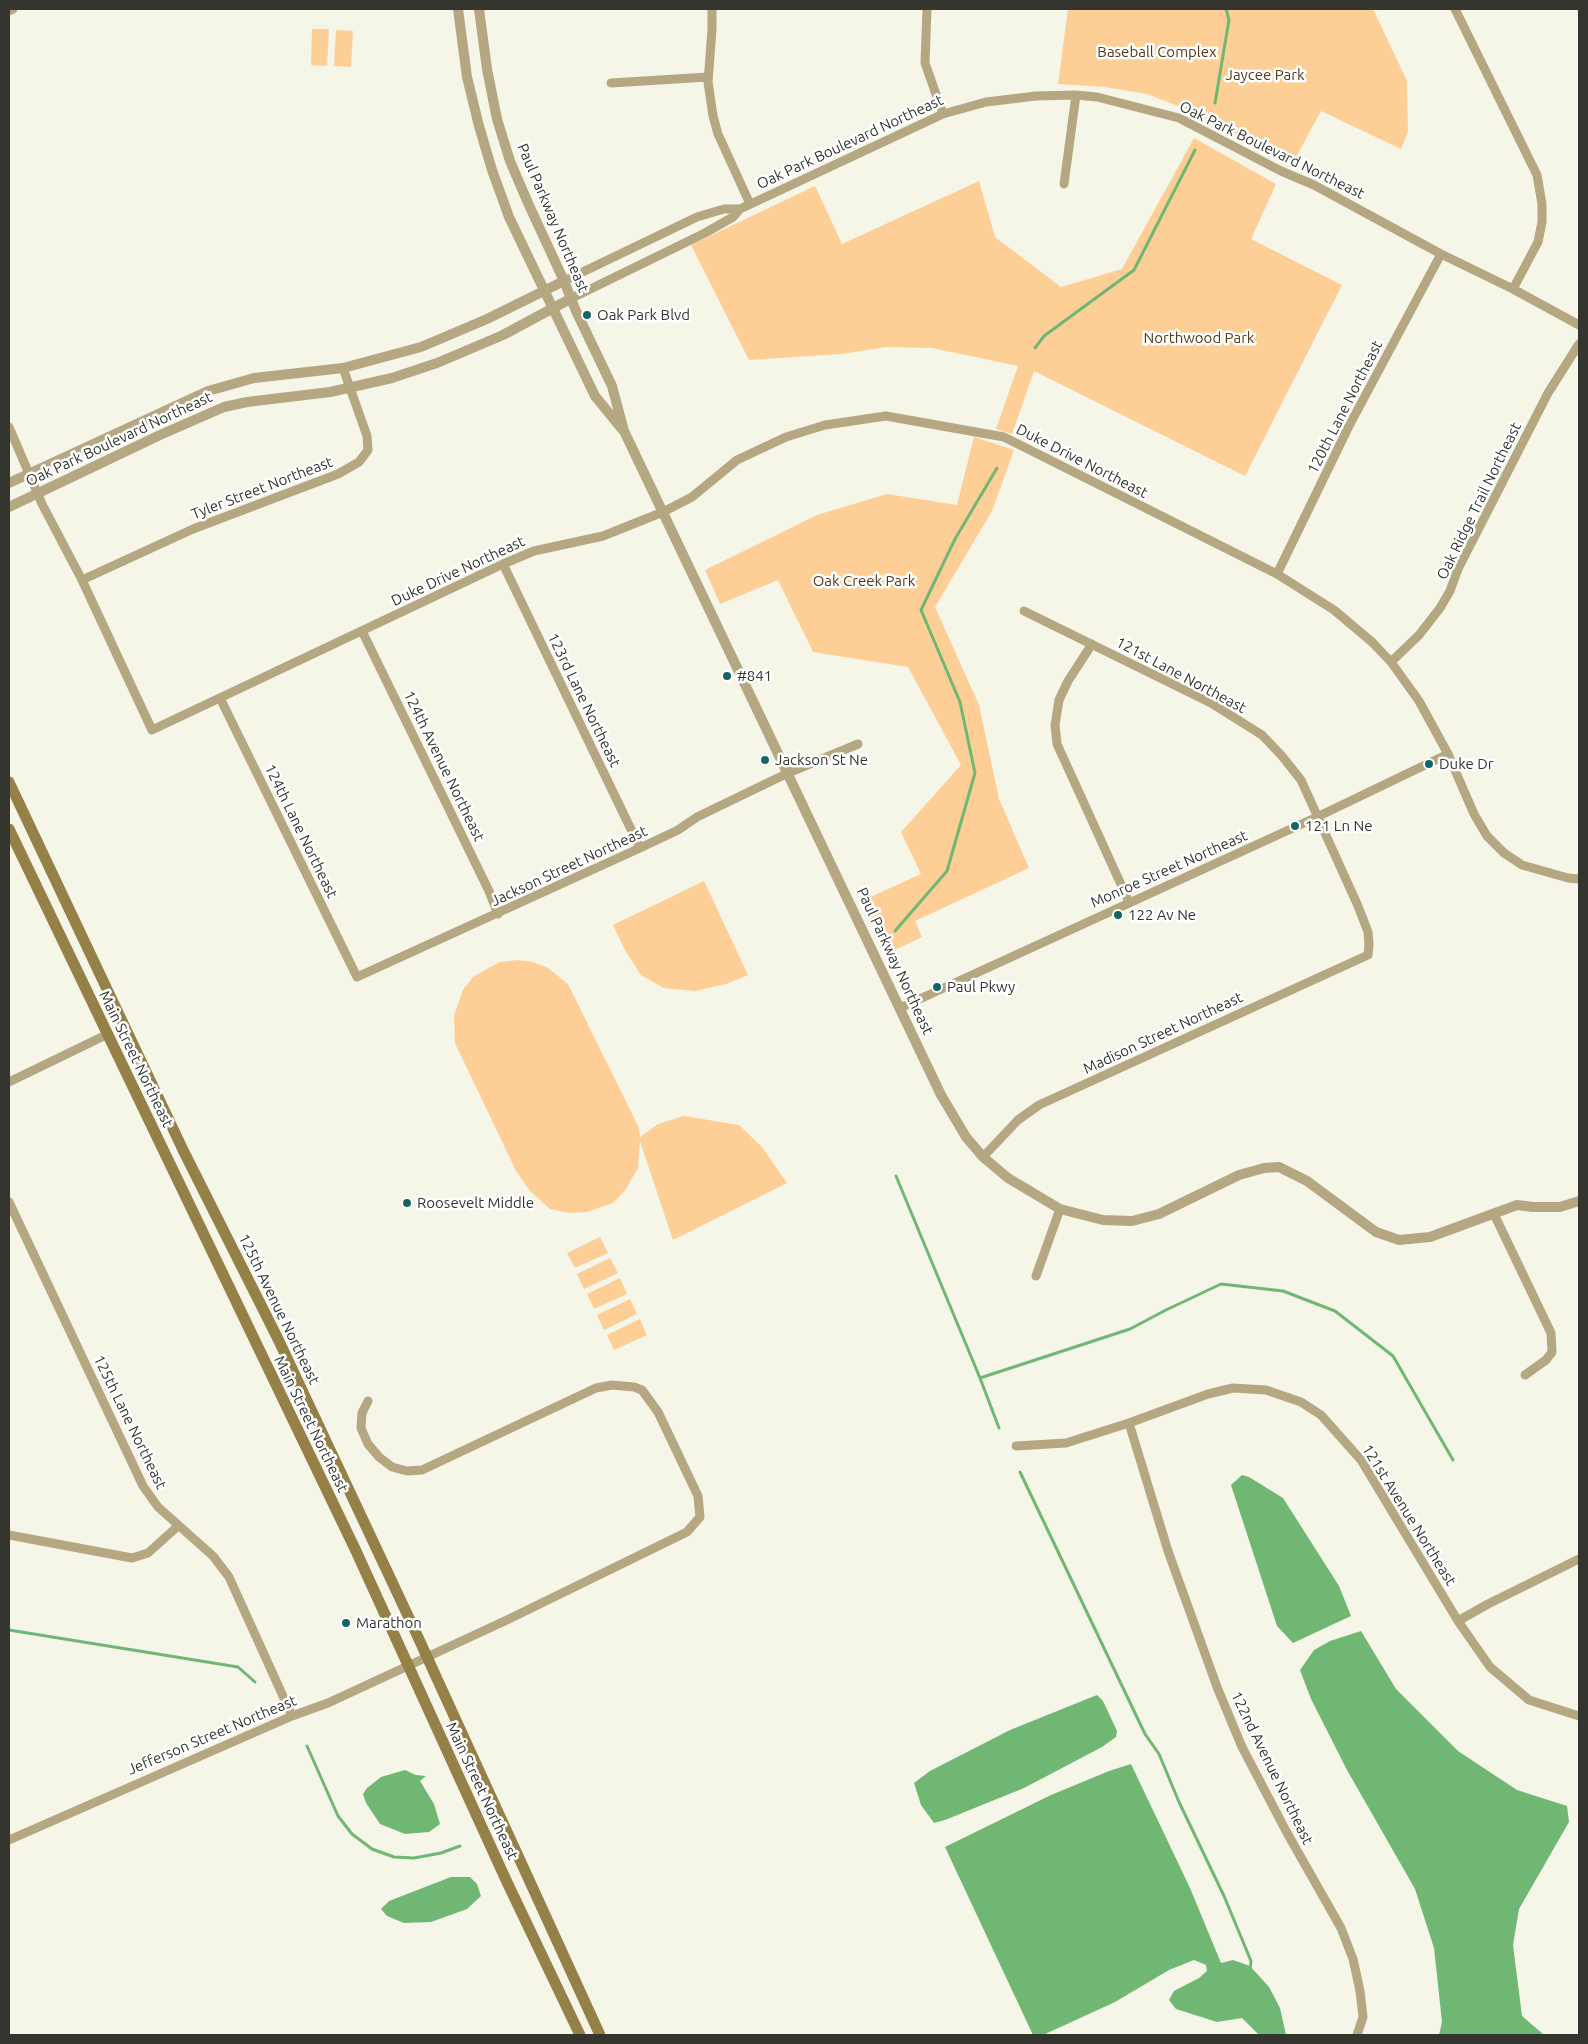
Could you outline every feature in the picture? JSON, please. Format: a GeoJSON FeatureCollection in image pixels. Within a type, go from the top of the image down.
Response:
{"type":"FeatureCollection","features":[{"type":"Feature","properties":{"kind":"main road","name":"Main Street Northeast"},"geometry":{"type":"LineString","coordinates":[[9,782],[101,976]]}},
{"type":"Feature","properties":{"kind":"main road","name":"Main Street Northeast"},"geometry":{"type":"LineString","coordinates":[[9,829],[356,1551],[580,2035]]}},
{"type":"Feature","properties":{"kind":"main road","name":"125th Avenue Northeast"},"geometry":{"type":"LineString","coordinates":[[101,976],[184,1152],[278,1339],[426,1657]]}},
{"type":"Feature","properties":{"kind":"main road","name":"Main Street Northeast"},"geometry":{"type":"LineString","coordinates":[[426,1657],[600,2035]]}},
{"type":"Feature","properties":{"kind":"street"},"geometry":{"type":"LineString","coordinates":[[9,11],[13,9]]}},
{"type":"Feature","properties":{"kind":"street","name":"Paul Parkway Northeast"},"geometry":{"type":"LineString","coordinates":[[458,9],[467,77],[489,161],[510,217],[595,396],[624,432]]}},
{"type":"Feature","properties":{"kind":"street","name":"Paul Parkway Northeast"},"geometry":{"type":"LineString","coordinates":[[479,9],[487,69],[497,119],[510,161],[564,280],[570,299],[612,386],[624,432],[941,1095],[966,1136],[983,1157]]}},
{"type":"Feature","properties":{"kind":"street"},"geometry":{"type":"LineString","coordinates":[[712,9],[708,77],[713,116],[718,134],[750,204]]}},
{"type":"Feature","properties":{"kind":"street"},"geometry":{"type":"LineString","coordinates":[[928,9],[925,63],[943,114]]}},
{"type":"Feature","properties":{"kind":"street"},"geometry":{"type":"LineString","coordinates":[[1455,9],[1537,175],[1542,204],[1542,222],[1538,242],[1513,289]]}},
{"type":"Feature","properties":{"kind":"street"},"geometry":{"type":"LineString","coordinates":[[611,83],[708,77]]}},
{"type":"Feature","properties":{"kind":"street"},"geometry":{"type":"LineString","coordinates":[[1064,184],[1076,95]]}},
{"type":"Feature","properties":{"kind":"street","name":"Oak Park Boulevard Northeast"},"geometry":{"type":"LineString","coordinates":[[9,507],[202,416],[224,408],[247,402],[349,388],[392,378],[437,363],[503,335],[570,299],[706,233],[750,204],[943,114],[986,102],[1036,96],[1076,95],[1098,97],[1178,118],[1281,171],[1314,185],[1441,254],[1513,289],[1579,325]]}},
{"type":"Feature","properties":{"kind":"street","name":"Oak Park Boulevard Northeast"},"geometry":{"type":"LineString","coordinates":[[9,483],[186,399],[208,391],[254,378],[343,368],[421,347],[487,319],[697,217],[724,209],[740,209]]}},
{"type":"Feature","properties":{"kind":"street","name":"120th Lane Northeast"},"geometry":{"type":"LineString","coordinates":[[1277,574],[1349,426],[1441,254]]}},
{"type":"Feature","properties":{"kind":"street","name":"Oak Ridge Trail Northeast"},"geometry":{"type":"LineString","coordinates":[[1391,662],[1419,635],[1440,608],[1543,402],[1579,344]]}},
{"type":"Feature","properties":{"kind":"street","name":"Tyler Street Northeast"},"geometry":{"type":"LineString","coordinates":[[82,580],[193,529],[338,474],[359,462],[368,450],[367,436],[343,368]]}},
{"type":"Feature","properties":{"kind":"street","name":"Duke Drive Northeast"},"geometry":{"type":"LineString","coordinates":[[82,580],[152,730],[503,564],[534,551],[603,536],[663,512],[692,497],[737,460],[786,437],[825,425],[886,416],[1004,437],[1277,574],[1334,610],[1372,642],[1391,662],[1419,701],[1448,754],[1486,836],[1504,853],[1522,865],[1579,880]]}},
{"type":"Feature","properties":{"kind":"street"},"geometry":{"type":"LineString","coordinates":[[9,426],[37,493],[82,580]]}},
{"type":"Feature","properties":{"kind":"street","name":"123rd Lane Northeast"},"geometry":{"type":"LineString","coordinates":[[503,564],[640,848]]}},
{"type":"Feature","properties":{"kind":"street","name":"121st Lane Northeast"},"geometry":{"type":"LineString","coordinates":[[1024,611],[1211,703],[1262,735],[1301,780],[1368,932],[1368,955]]}},
{"type":"Feature","properties":{"kind":"street","name":"124th Avenue Northeast"},"geometry":{"type":"LineString","coordinates":[[362,631],[489,891],[498,914]]}},
{"type":"Feature","properties":{"kind":"street"},"geometry":{"type":"LineString","coordinates":[[1092,644],[1068,681],[1059,700],[1055,725],[1058,744],[1129,902]]}},
{"type":"Feature","properties":{"kind":"street","name":"124th Lane Northeast"},"geometry":{"type":"LineString","coordinates":[[220,698],[357,977]]}},
{"type":"Feature","properties":{"kind":"street"},"geometry":{"type":"LineString","coordinates":[[788,773],[858,744]]}},
{"type":"Feature","properties":{"kind":"street","name":"Monroe Street Northeast"},"geometry":{"type":"LineString","coordinates":[[900,1008],[1317,817],[1448,754]]}},
{"type":"Feature","properties":{"kind":"street","name":"Jackson Street Northeast"},"geometry":{"type":"LineString","coordinates":[[357,977],[640,848],[678,830],[697,817],[788,773]]}},
{"type":"Feature","properties":{"kind":"street","name":"Madison Street Northeast"},"geometry":{"type":"LineString","coordinates":[[983,1157],[1018,1120],[1039,1105],[1368,955]]}},
{"type":"Feature","properties":{"kind":"street"},"geometry":{"type":"LineString","coordinates":[[9,1082],[108,1034]]}},
{"type":"Feature","properties":{"kind":"street"},"geometry":{"type":"LineString","coordinates":[[983,1157],[1008,1178],[1060,1209],[1104,1220],[1132,1221],[1159,1214],[1239,1176],[1264,1168],[1279,1167],[1307,1181],[1376,1232],[1399,1240],[1430,1237],[1517,1205],[1533,1207],[1560,1206],[1579,1201]]}},
{"type":"Feature","properties":{"kind":"street","name":"125th Lane Northeast"},"geometry":{"type":"LineString","coordinates":[[9,1202],[143,1486],[158,1507],[213,1556],[229,1577],[292,1716]]}},
{"type":"Feature","properties":{"kind":"street"},"geometry":{"type":"LineString","coordinates":[[1036,1276],[1060,1209]]}},
{"type":"Feature","properties":{"kind":"street"},"geometry":{"type":"LineString","coordinates":[[1494,1214],[1550,1333],[1552,1352],[1541,1364],[1524,1375]]}},
{"type":"Feature","properties":{"kind":"street","name":"Jefferson Street Northeast"},"geometry":{"type":"LineString","coordinates":[[9,1840],[292,1716],[328,1703],[552,1598],[687,1532],[700,1517],[698,1496],[658,1412],[642,1390],[634,1387],[612,1385],[596,1388],[440,1463],[422,1470],[407,1471],[392,1467],[379,1457],[368,1444],[361,1428],[362,1413],[368,1401]]}},
{"type":"Feature","properties":{"kind":"street","name":"121st Avenue Northeast"},"geometry":{"type":"LineString","coordinates":[[1129,1423],[1208,1394],[1234,1388],[1266,1390],[1302,1402],[1321,1416],[1361,1460],[1458,1621],[1490,1667],[1530,1700],[1579,1716]]}},
{"type":"Feature","properties":{"kind":"street"},"geometry":{"type":"LineString","coordinates":[[1016,1446],[1066,1443],[1129,1423]]}},
{"type":"Feature","properties":{"kind":"street","name":"122nd Avenue Northeast"},"geometry":{"type":"LineString","coordinates":[[1129,1423],[1168,1551],[1217,1688],[1242,1747],[1286,1831],[1337,1920],[1353,1958],[1363,2017],[1358,2035]]}},
{"type":"Feature","properties":{"kind":"street"},"geometry":{"type":"LineString","coordinates":[[9,1535],[132,1558],[148,1552],[178,1526]]}},
{"type":"Feature","properties":{"kind":"street"},"geometry":{"type":"LineString","coordinates":[[1458,1621],[1579,1559]]}},
{"type":"Feature","properties":{"kind":"green space","name":"Jaycee Park"},"geometry":{"type":"Polygon","coordinates":[[[1068,9],[1373,9],[1407,81],[1408,132],[1401,149],[1321,111],[1293,163],[1191,111],[1147,94],[1105,87],[1058,84],[1068,9]]]}},
{"type":"Feature","properties":{"kind":"green space"},"geometry":{"type":"Polygon","coordinates":[[[312,29],[329,29],[327,66],[311,65],[312,29]]]}},
{"type":"Feature","properties":{"kind":"green space"},"geometry":{"type":"Polygon","coordinates":[[[336,30],[353,31],[351,67],[334,66],[336,30]]]}},
{"type":"Feature","properties":{"kind":"green space","name":"Northwood Park"},"geometry":{"type":"Polygon","coordinates":[[[1194,138],[1276,184],[1251,239],[1342,285],[1245,476],[1034,371],[1012,434],[996,429],[1018,366],[932,348],[886,347],[842,354],[749,360],[691,245],[815,186],[842,244],[979,181],[995,237],[1061,287],[1122,269],[1194,138]]]}},
{"type":"Feature","properties":{"kind":"green space","name":"Oak Creek Park"},"geometry":{"type":"Polygon","coordinates":[[[974,437],[1014,450],[992,511],[935,607],[979,705],[999,799],[1029,868],[915,921],[922,937],[888,953],[864,900],[921,874],[901,832],[961,765],[908,667],[813,652],[778,580],[720,604],[705,570],[817,515],[887,494],[957,505],[974,437]]]}},
{"type":"Feature","properties":{"kind":"green space"},"geometry":{"type":"Polygon","coordinates":[[[704,881],[748,975],[726,984],[695,991],[664,988],[641,975],[626,952],[613,925],[704,881]]]}},
{"type":"Feature","properties":{"kind":"green space"},"geometry":{"type":"Polygon","coordinates":[[[518,960],[533,962],[548,968],[568,984],[639,1128],[640,1137],[658,1124],[684,1116],[739,1125],[762,1147],[787,1183],[673,1240],[640,1141],[638,1168],[626,1189],[613,1203],[587,1212],[569,1213],[550,1209],[530,1191],[516,1171],[455,1043],[454,1015],[463,990],[473,977],[485,970],[500,962],[518,960]]]}},
{"type":"Feature","properties":{"kind":"green space"},"geometry":{"type":"Polygon","coordinates":[[[600,1237],[608,1253],[575,1268],[567,1253],[600,1237]]]}},
{"type":"Feature","properties":{"kind":"green space"},"geometry":{"type":"Polygon","coordinates":[[[610,1258],[618,1273],[584,1289],[577,1274],[610,1258]]]}},
{"type":"Feature","properties":{"kind":"green space"},"geometry":{"type":"Polygon","coordinates":[[[620,1278],[627,1294],[594,1309],[587,1294],[620,1278]]]}},
{"type":"Feature","properties":{"kind":"green space"},"geometry":{"type":"Polygon","coordinates":[[[630,1299],[637,1314],[604,1330],[597,1315],[630,1299]]]}},
{"type":"Feature","properties":{"kind":"green space"},"geometry":{"type":"Polygon","coordinates":[[[640,1319],[647,1335],[614,1350],[607,1335],[640,1319]]]}},
{"type":"Feature","properties":{"kind":"shaded area"},"geometry":{"type":"Polygon","coordinates":[[[1242,1475],[1249,1477],[1283,1498],[1339,1586],[1351,1616],[1293,1643],[1277,1626],[1231,1485],[1242,1475]]]}},
{"type":"Feature","properties":{"kind":"shaded area"},"geometry":{"type":"Polygon","coordinates":[[[1361,1631],[1396,1689],[1458,1751],[1517,1790],[1567,1806],[1569,1822],[1519,1909],[1513,1945],[1522,2016],[1544,2035],[1439,2035],[1442,2022],[1434,1948],[1415,1889],[1347,1770],[1311,1699],[1300,1670],[1314,1650],[1330,1641],[1361,1631]]]}},
{"type":"Feature","properties":{"kind":"shaded area"},"geometry":{"type":"Polygon","coordinates":[[[1097,1695],[1103,1701],[1117,1731],[1116,1737],[1102,1747],[1024,1788],[945,1820],[934,1823],[921,1805],[914,1783],[930,1771],[1010,1730],[1097,1695]]]}},
{"type":"Feature","properties":{"kind":"shaded area"},"geometry":{"type":"Polygon","coordinates":[[[1131,1764],[1190,1888],[1221,1963],[1233,1960],[1250,1966],[1269,1987],[1280,2008],[1286,2035],[1259,2035],[1242,2018],[1217,2022],[1176,2009],[1169,2000],[1174,1991],[1199,1978],[1207,1971],[1206,1965],[1194,1960],[1169,1970],[1115,2002],[1043,2035],[1033,2035],[945,1847],[1051,1795],[1131,1764]]]}},
{"type":"Feature","properties":{"kind":"shaded area"},"geometry":{"type":"Polygon","coordinates":[[[405,1770],[416,1775],[426,1776],[420,1781],[434,1804],[440,1824],[429,1832],[405,1834],[380,1824],[366,1803],[363,1794],[367,1788],[381,1777],[405,1770]]]}},
{"type":"Feature","properties":{"kind":"shaded area"},"geometry":{"type":"Polygon","coordinates":[[[451,1877],[470,1877],[477,1884],[481,1896],[467,1909],[431,1922],[404,1923],[387,1916],[381,1909],[389,1901],[451,1877]]]}},
{"type":"Feature","properties":{"kind":"waterway"},"geometry":{"type":"LineString","coordinates":[[1215,103],[1229,20],[1226,9]]}},
{"type":"Feature","properties":{"kind":"waterway"},"geometry":{"type":"LineString","coordinates":[[1035,348],[1044,336],[1134,270],[1195,150]]}},
{"type":"Feature","properties":{"kind":"waterway"},"geometry":{"type":"LineString","coordinates":[[895,931],[947,871],[975,773],[960,702],[921,610],[955,539],[997,468]]}},
{"type":"Feature","properties":{"kind":"waterway"},"geometry":{"type":"LineString","coordinates":[[896,1176],[999,1428]]}},
{"type":"Feature","properties":{"kind":"waterway"},"geometry":{"type":"LineString","coordinates":[[980,1378],[1130,1329],[1221,1284],[1283,1291],[1335,1311],[1393,1356],[1453,1460]]}},
{"type":"Feature","properties":{"kind":"waterway"},"geometry":{"type":"LineString","coordinates":[[1020,1472],[1145,1734],[1159,1754],[1179,1802],[1224,1896],[1251,1961],[1250,1971]]}},
{"type":"Feature","properties":{"kind":"waterway"},"geometry":{"type":"LineString","coordinates":[[9,1630],[238,1667],[255,1682]]}},
{"type":"Feature","properties":{"kind":"waterway"},"geometry":{"type":"LineString","coordinates":[[307,1746],[338,1816],[352,1834],[372,1849],[394,1857],[414,1858],[441,1853],[460,1846]]}},
{"type":"Feature","properties":{"kind":"place","name":"Oak Park Blvd"},"geometry":{"type":"Point","coordinates":[587,315]}},
{"type":"Feature","properties":{"kind":"place","name":"#841"},"geometry":{"type":"Point","coordinates":[727,676]}},
{"type":"Feature","properties":{"kind":"place","name":"Jackson St Ne"},"geometry":{"type":"Point","coordinates":[765,760]}},
{"type":"Feature","properties":{"kind":"place","name":"Duke Dr"},"geometry":{"type":"Point","coordinates":[1429,764]}},
{"type":"Feature","properties":{"kind":"place","name":"121 Ln Ne"},"geometry":{"type":"Point","coordinates":[1295,826]}},
{"type":"Feature","properties":{"kind":"place","name":"122 Av Ne"},"geometry":{"type":"Point","coordinates":[1118,915]}},
{"type":"Feature","properties":{"kind":"place","name":"Paul Pkwy"},"geometry":{"type":"Point","coordinates":[937,987]}},
{"type":"Feature","properties":{"kind":"place","name":"Roosevelt Middle"},"geometry":{"type":"Point","coordinates":[407,1203]}},
{"type":"Feature","properties":{"kind":"place","name":"Marathon"},"geometry":{"type":"Point","coordinates":[346,1623]}},
{"type":"Feature","properties":{"kind":"park label","name":"Baseball Complex"},"geometry":{"type":"Point","coordinates":[1157,52]}}]}
